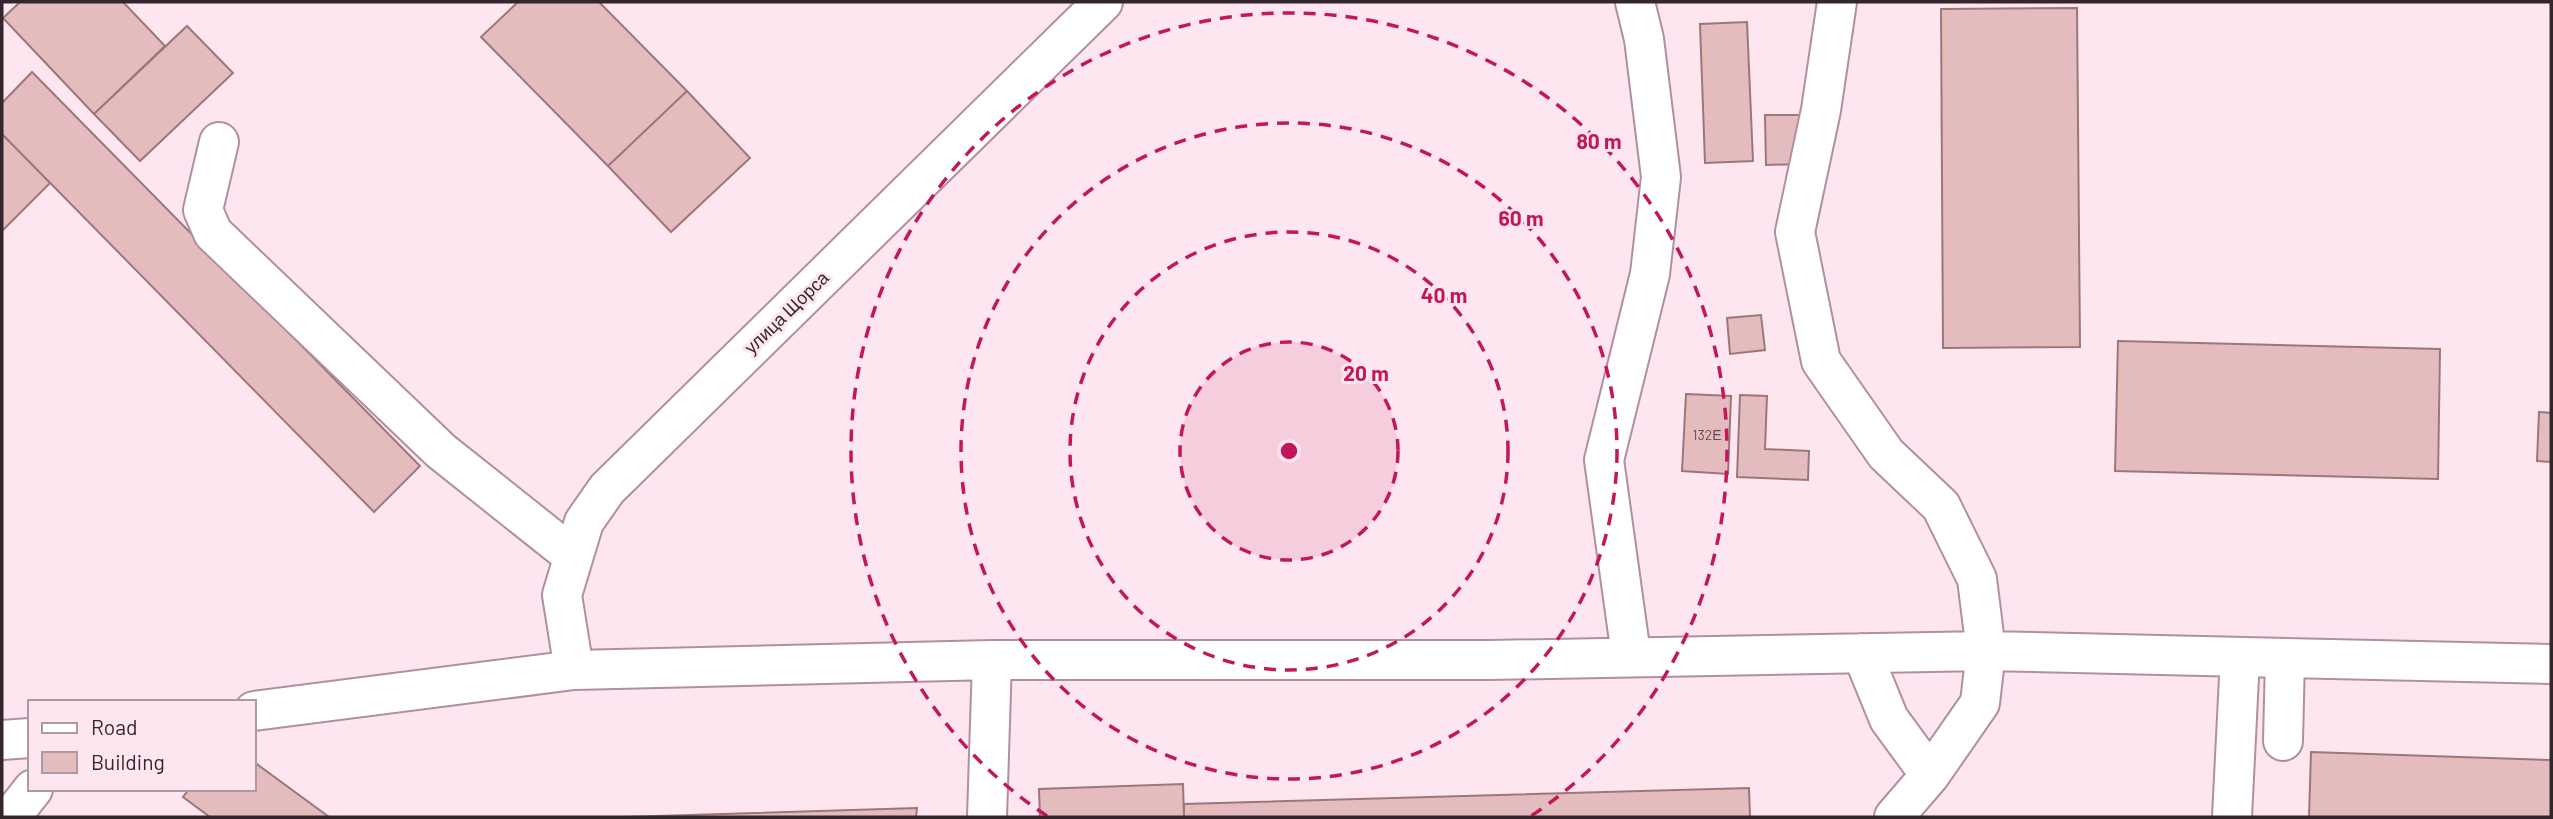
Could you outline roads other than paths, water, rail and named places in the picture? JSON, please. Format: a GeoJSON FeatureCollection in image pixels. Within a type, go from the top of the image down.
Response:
{"type":"FeatureCollection","features":[{"type":"Feature","properties":{"kind":"street","name":"улица Щорса"},"geometry":{"type":"LineString","coordinates":[[574,670],[562,595],[584,522],[607,489],[1103,2]]}},
{"type":"Feature","properties":{"kind":"street"},"geometry":{"type":"LineString","coordinates":[[1631,655],[1604,460],[1650,274],[1661,177],[1644,39],[1635,2]]}},
{"type":"Feature","properties":{"kind":"street"},"geometry":{"type":"LineString","coordinates":[[1837,2],[1821,110],[1795,232],[1821,360],[1886,454],[1941,506],[1977,579],[1986,652],[1980,702],[1930,775],[1894,817]]}},
{"type":"Feature","properties":{"kind":"street"},"geometry":{"type":"LineString","coordinates":[[219,142],[203,210],[213,233],[441,451],[573,556]]}},
{"type":"Feature","properties":{"kind":"street"},"geometry":{"type":"LineString","coordinates":[[256,711],[574,670],[992,660],[1490,660],[1631,655],[1986,652],[2551,664]]}},
{"type":"Feature","properties":{"kind":"street"},"geometry":{"type":"LineString","coordinates":[[1862,653],[1889,719],[1930,775]]}},
{"type":"Feature","properties":{"kind":"street"},"geometry":{"type":"LineString","coordinates":[[2232,817],[2241,657]]}},
{"type":"Feature","properties":{"kind":"street"},"geometry":{"type":"LineString","coordinates":[[2283,741],[2285,658]]}},
{"type":"Feature","properties":{"kind":"street"},"geometry":{"type":"LineString","coordinates":[[986,817],[992,660]]}},
{"type":"Feature","properties":{"kind":"street"},"geometry":{"type":"LineString","coordinates":[[2,740],[28,738]]}},
{"type":"Feature","properties":{"kind":"street"},"geometry":{"type":"LineString","coordinates":[[11,817],[31,791]]}}]}
